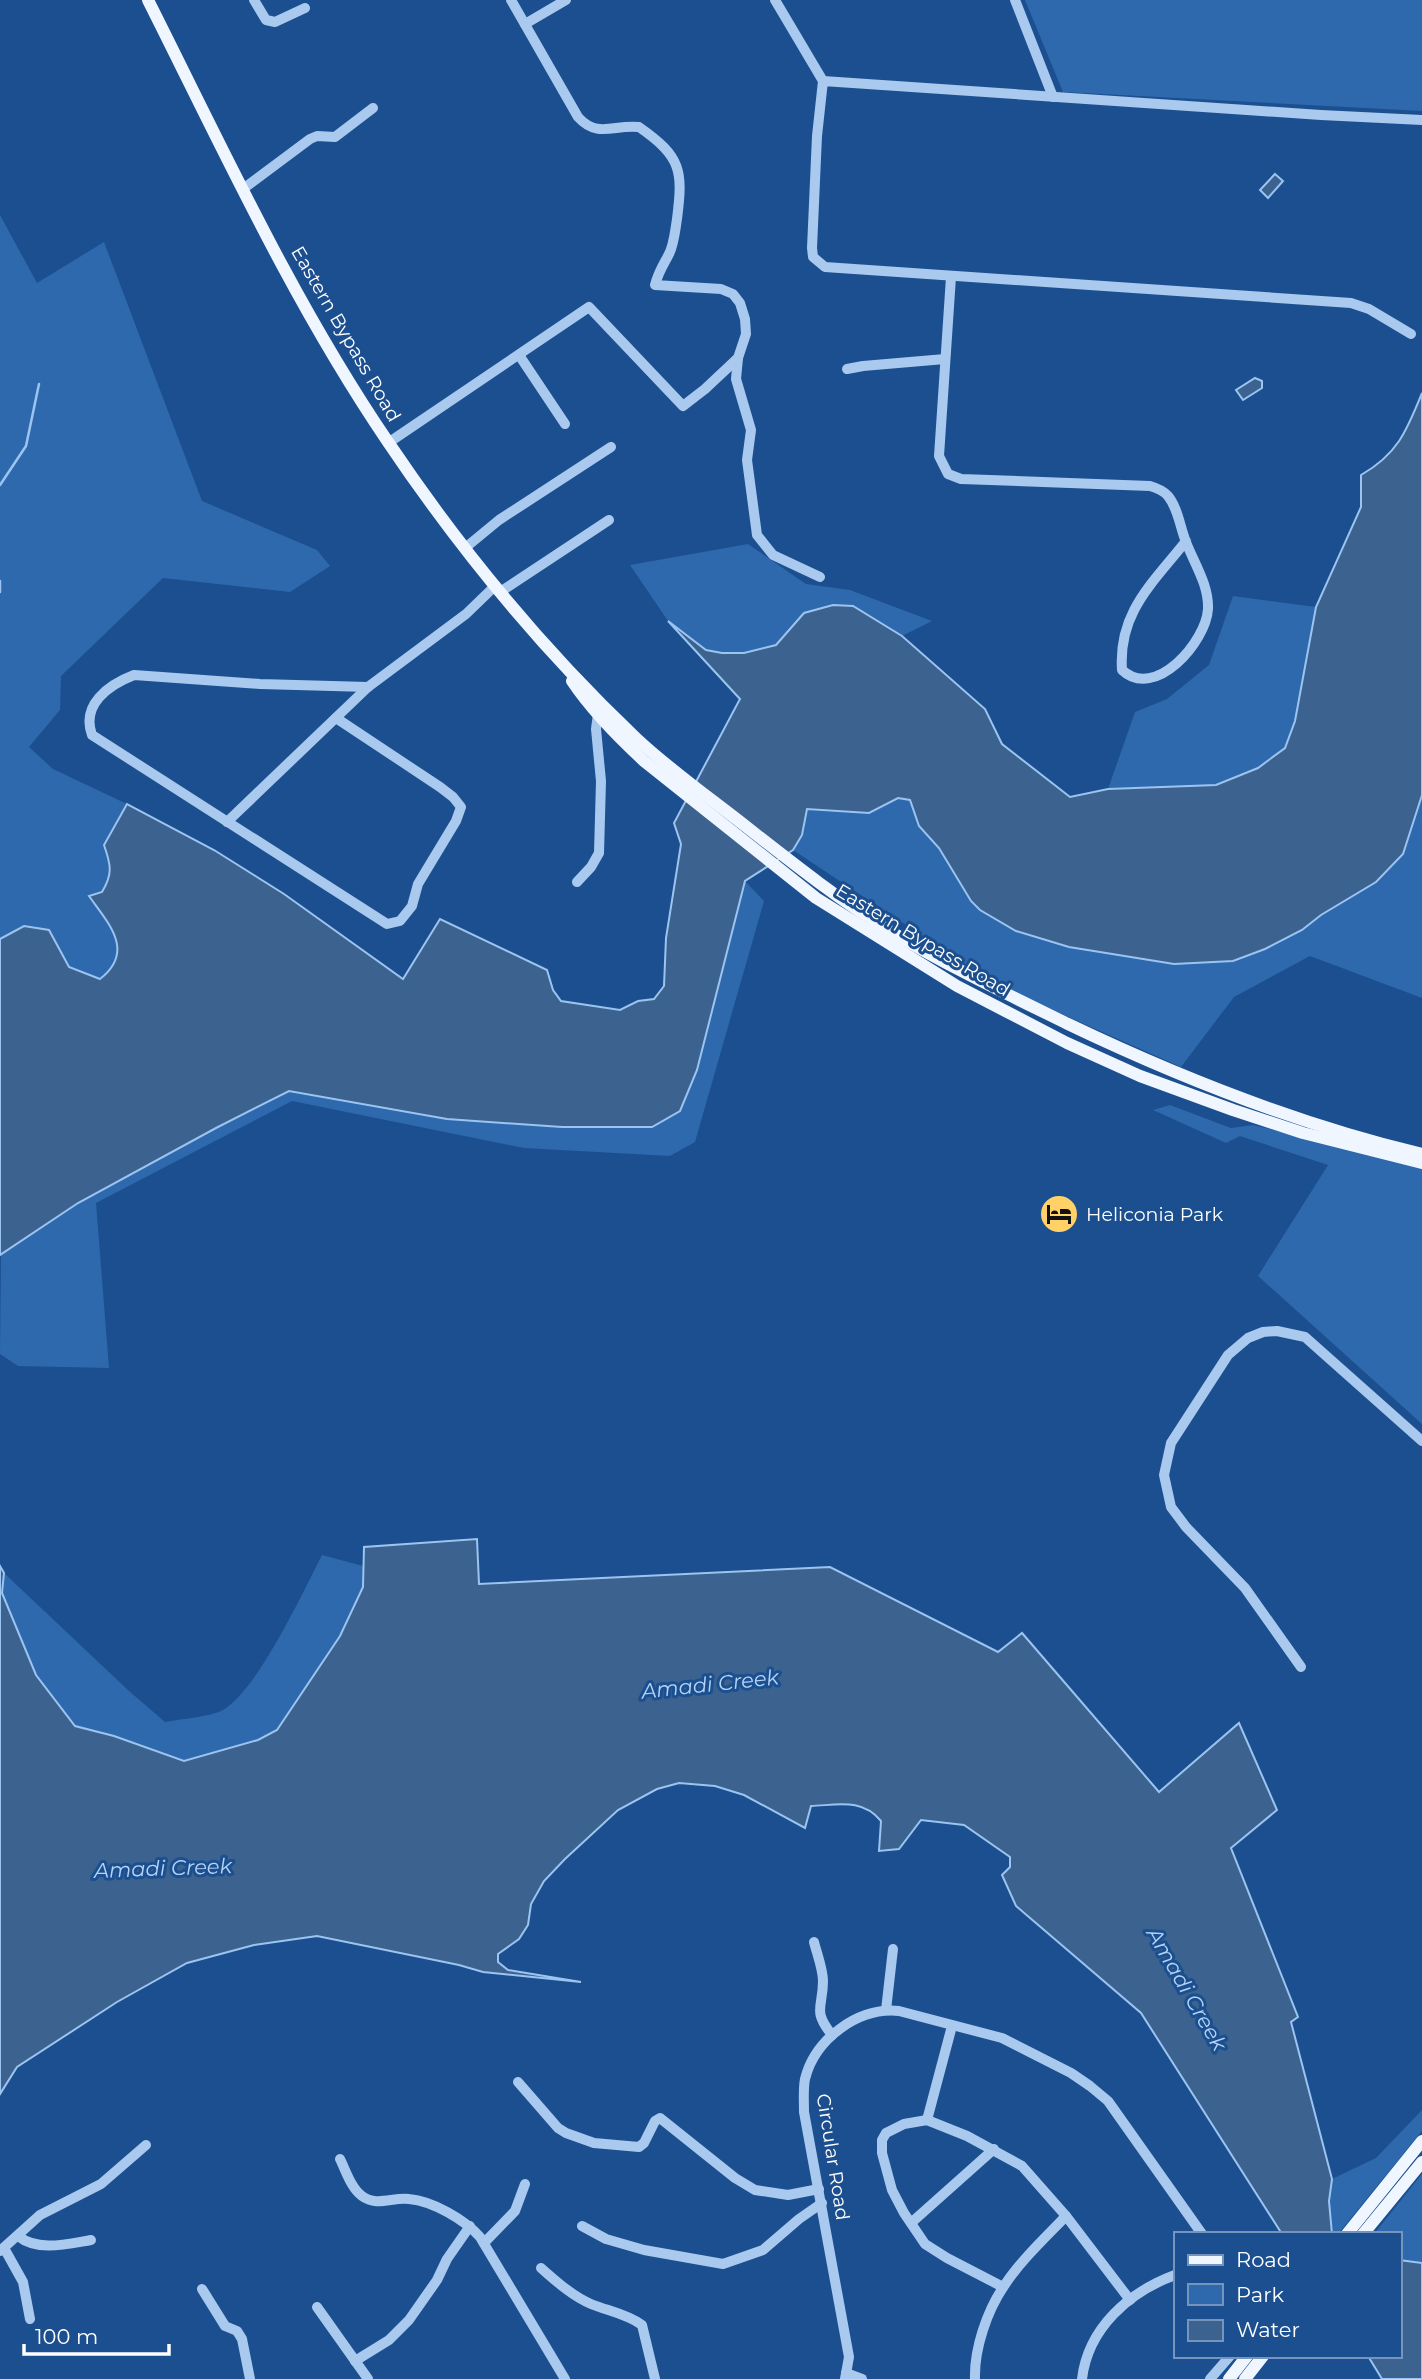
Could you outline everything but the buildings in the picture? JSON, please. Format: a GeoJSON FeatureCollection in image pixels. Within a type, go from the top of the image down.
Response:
{"type":"FeatureCollection","features":[{"type":"Feature","properties":{"kind":"main road","name":"Eastern Bypass Road"},"geometry":{"type":"LineString","coordinates":[[148,0],[243,189],[326,342],[388,443],[497,589],[557,659],[648,756]]}},
{"type":"Feature","properties":{"kind":"main road","name":"Eastern Bypass Road"},"geometry":{"type":"LineString","coordinates":[[557,659],[598,714],[648,756],[820,893],[957,986],[1067,1043],[1140,1076],[1233,1111],[1303,1133],[1422,1163]]}},
{"type":"Feature","properties":{"kind":"main road","name":"Eastern Bypass Road"},"geometry":{"type":"LineString","coordinates":[[820,893],[962,972],[1146,1061],[1321,1125],[1422,1154]]}},
{"type":"Feature","properties":{"kind":"main road"},"geometry":{"type":"LineString","coordinates":[[1349,2232],[1422,2141]]}},
{"type":"Feature","properties":{"kind":"main road"},"geometry":{"type":"LineString","coordinates":[[1365,2232],[1422,2162]]}},
{"type":"Feature","properties":{"kind":"main road"},"geometry":{"type":"LineString","coordinates":[[1229,2379],[1245,2358]]}},
{"type":"Feature","properties":{"kind":"main road"},"geometry":{"type":"LineString","coordinates":[[1245,2379],[1261,2358]]}},
{"type":"Feature","properties":{"kind":"street"},"geometry":{"type":"LineString","coordinates":[[254,0],[267,20],[275,22],[306,8]]}},
{"type":"Feature","properties":{"kind":"street"},"geometry":{"type":"LineString","coordinates":[[511,0],[578,117],[587,127],[601,131],[615,127],[639,127],[670,156],[679,169],[682,184],[672,245],[669,256],[660,266],[655,285],[721,289],[733,294],[740,303],[746,334],[738,358],[736,379],[751,430],[747,460],[757,535],[773,555],[820,577]]}},
{"type":"Feature","properties":{"kind":"street"},"geometry":{"type":"LineString","coordinates":[[525,24],[566,0]]}},
{"type":"Feature","properties":{"kind":"street"},"geometry":{"type":"LineString","coordinates":[[775,0],[823,80],[817,136],[813,257],[825,267],[1351,303],[1369,309],[1411,334]]}},
{"type":"Feature","properties":{"kind":"street"},"geometry":{"type":"LineString","coordinates":[[1015,0],[1053,97]]}},
{"type":"Feature","properties":{"kind":"street"},"geometry":{"type":"LineString","coordinates":[[823,80],[1422,120]]}},
{"type":"Feature","properties":{"kind":"street"},"geometry":{"type":"LineString","coordinates":[[243,189],[310,139],[317,136],[335,137],[373,108]]}},
{"type":"Feature","properties":{"kind":"street"},"geometry":{"type":"LineString","coordinates":[[951,277],[939,456],[948,474],[961,479],[1150,486],[1167,494],[1173,503],[1200,573],[1208,609],[1203,628],[1176,665],[1163,674],[1140,679],[1129,677],[1122,670],[1121,658],[1123,636],[1132,614],[1152,581],[1186,541]]}},
{"type":"Feature","properties":{"kind":"street"},"geometry":{"type":"LineString","coordinates":[[388,443],[589,307],[683,406],[738,358]]}},
{"type":"Feature","properties":{"kind":"street"},"geometry":{"type":"LineString","coordinates":[[519,355],[565,424]]}},
{"type":"Feature","properties":{"kind":"street"},"geometry":{"type":"LineString","coordinates":[[847,369],[945,359]]}},
{"type":"Feature","properties":{"kind":"street"},"geometry":{"type":"LineString","coordinates":[[465,548],[499,520],[611,447]]}},
{"type":"Feature","properties":{"kind":"street"},"geometry":{"type":"LineString","coordinates":[[227,822],[368,687],[497,589],[609,520]]}},
{"type":"Feature","properties":{"kind":"street"},"geometry":{"type":"LineString","coordinates":[[336,718],[440,787],[461,807],[456,821],[418,884],[412,906],[400,921],[387,924],[92,735],[88,724],[90,711],[104,692],[118,681],[134,676],[368,687]]}},
{"type":"Feature","properties":{"kind":"street"},"geometry":{"type":"LineString","coordinates":[[578,882],[599,853],[601,781],[596,729],[598,714]]}},
{"type":"Feature","properties":{"kind":"street"},"geometry":{"type":"LineString","coordinates":[[1301,1667],[1245,1588],[1186,1527],[1171,1507],[1164,1475],[1171,1443],[1228,1355],[1248,1338],[1263,1332],[1277,1331],[1305,1337],[1422,1441]]}},
{"type":"Feature","properties":{"kind":"street"},"geometry":{"type":"LineString","coordinates":[[814,1942],[823,1981],[821,2022],[832,2035]]}},
{"type":"Feature","properties":{"kind":"street"},"geometry":{"type":"LineString","coordinates":[[886,2010],[893,1949]]}},
{"type":"Feature","properties":{"kind":"street","name":"Circular Road"},"geometry":{"type":"LineString","coordinates":[[846,2376],[849,2357],[804,2112],[804,2082],[814,2057],[832,2035],[855,2019],[886,2010],[899,2011],[1002,2038],[1071,2073],[1108,2101],[1201,2232]]}},
{"type":"Feature","properties":{"kind":"street"},"geometry":{"type":"LineString","coordinates":[[927,2120],[952,2025]]}},
{"type":"Feature","properties":{"kind":"street"},"geometry":{"type":"LineString","coordinates":[[518,2082],[558,2128],[575,2137],[594,2143],[639,2147],[644,2143],[654,2121],[660,2118],[735,2178],[755,2190],[789,2194],[819,2189]]}},
{"type":"Feature","properties":{"kind":"street"},"geometry":{"type":"LineString","coordinates":[[1003,2287],[930,2248],[911,2223],[892,2190],[882,2153],[884,2134],[904,2124],[927,2120],[994,2149],[1022,2166],[1066,2216],[1130,2300]]}},
{"type":"Feature","properties":{"kind":"street"},"geometry":{"type":"LineString","coordinates":[[30,2319],[23,2282],[2,2250],[40,2216],[101,2184],[146,2146]]}},
{"type":"Feature","properties":{"kind":"street"},"geometry":{"type":"LineString","coordinates":[[911,2223],[994,2149]]}},
{"type":"Feature","properties":{"kind":"street"},"geometry":{"type":"LineString","coordinates":[[340,2159],[355,2189],[364,2198],[377,2203],[408,2199],[420,2201],[470,2226],[484,2243],[565,2379]]}},
{"type":"Feature","properties":{"kind":"street"},"geometry":{"type":"LineString","coordinates":[[484,2243],[515,2211],[525,2184]]}},
{"type":"Feature","properties":{"kind":"street"},"geometry":{"type":"LineString","coordinates":[[582,2226],[606,2239],[644,2250],[723,2264],[763,2250],[822,2203]]}},
{"type":"Feature","properties":{"kind":"street"},"geometry":{"type":"LineString","coordinates":[[975,2379],[979,2344],[1003,2287],[1066,2216]]}},
{"type":"Feature","properties":{"kind":"street"},"geometry":{"type":"LineString","coordinates":[[355,2361],[389,2340],[409,2320],[438,2280],[447,2259],[470,2226]]}},
{"type":"Feature","properties":{"kind":"street"},"geometry":{"type":"LineString","coordinates":[[18,2236],[27,2244],[46,2246],[91,2240]]}},
{"type":"Feature","properties":{"kind":"street"},"geometry":{"type":"LineString","coordinates":[[541,2268],[563,2287],[591,2304],[642,2325],[655,2379]]}},
{"type":"Feature","properties":{"kind":"street"},"geometry":{"type":"LineString","coordinates":[[1082,2379],[1091,2343],[1118,2309],[1143,2290],[1174,2276]]}},
{"type":"Feature","properties":{"kind":"street"},"geometry":{"type":"LineString","coordinates":[[202,2289],[221,2322],[237,2331],[242,2339],[250,2379]]}},
{"type":"Feature","properties":{"kind":"street"},"geometry":{"type":"LineString","coordinates":[[317,2307],[368,2379]]}},
{"type":"Feature","properties":{"kind":"street"},"geometry":{"type":"LineString","coordinates":[[1210,2379],[1228,2358]]}},
{"type":"Feature","properties":{"kind":"street"},"geometry":{"type":"LineString","coordinates":[[846,2376],[862,2379]]}},
{"type":"Feature","properties":{"kind":"green space"},"geometry":{"type":"Polygon","coordinates":[[[1025,0],[1422,0],[1422,111],[1063,92],[1025,0]]]}},
{"type":"Feature","properties":{"kind":"green space"},"geometry":{"type":"Polygon","coordinates":[[[0,215],[37,283],[104,242],[202,501],[317,550],[330,566],[290,592],[163,578],[61,676],[60,710],[29,747],[53,769],[127,804],[104,845],[110,869],[106,886],[102,893],[89,896],[110,927],[117,948],[111,969],[101,979],[69,967],[49,930],[24,926],[0,939],[0,215]]]}},
{"type":"Feature","properties":{"kind":"green space"},"geometry":{"type":"Polygon","coordinates":[[[1422,393],[1422,450],[1316,607],[1361,507],[1361,475],[1393,450],[1422,393]]]}},
{"type":"Feature","properties":{"kind":"green space"},"geometry":{"type":"Polygon","coordinates":[[[748,544],[806,584],[850,590],[932,621],[902,636],[854,606],[804,614],[776,645],[744,653],[722,653],[706,650],[668,621],[630,565],[748,544]]]}},
{"type":"Feature","properties":{"kind":"green space"},"geometry":{"type":"Polygon","coordinates":[[[1233,596],[1316,607],[1295,721],[1285,748],[1253,800],[1070,797],[1108,789],[1135,712],[1167,699],[1209,665],[1233,596]]]}},
{"type":"Feature","properties":{"kind":"green space"},"geometry":{"type":"Polygon","coordinates":[[[1422,728],[1422,998],[1310,956],[1234,997],[1181,1067],[1037,1003],[971,968],[793,850],[745,881],[788,795],[915,797],[995,887],[1422,728]]]}},
{"type":"Feature","properties":{"kind":"green space"},"geometry":{"type":"Polygon","coordinates":[[[745,881],[764,901],[695,1142],[670,1156],[524,1148],[292,1101],[96,1203],[109,1368],[18,1366],[0,1354],[1,1254],[78,1203],[289,1091],[447,1119],[697,1070],[745,881]]]}},
{"type":"Feature","properties":{"kind":"green space"},"geometry":{"type":"Polygon","coordinates":[[[1170,1105],[1231,1128],[1253,1125],[1422,1165],[1422,1424],[1258,1276],[1328,1165],[1240,1136],[1226,1143],[1153,1110],[1170,1105]]]}},
{"type":"Feature","properties":{"kind":"green space"},"geometry":{"type":"Polygon","coordinates":[[[322,1555],[363,1566],[363,1587],[340,1635],[277,1730],[258,1740],[184,1761],[114,1736],[76,1726],[36,1676],[2,1593],[4,1573],[165,1722],[217,1712],[236,1699],[250,1683],[278,1639],[322,1555]]]}},
{"type":"Feature","properties":{"kind":"green space"},"geometry":{"type":"Polygon","coordinates":[[[1422,2110],[1422,2131],[1340,2232],[1332,2232],[1329,2201],[1332,2179],[1376,2158],[1422,2110]]]}},
{"type":"Feature","properties":{"kind":"green space"},"geometry":{"type":"Polygon","coordinates":[[[1422,2174],[1422,2263],[1401,2260],[1401,2232],[1376,2232],[1422,2174]]]}},
{"type":"Feature","properties":{"kind":"water"},"geometry":{"type":"Polygon","coordinates":[[[1275,174],[1283,181],[1268,198],[1260,190],[1275,174]]]}},
{"type":"Feature","properties":{"kind":"water"},"geometry":{"type":"Polygon","coordinates":[[[1255,378],[1262,381],[1262,388],[1243,400],[1236,390],[1255,378]]]}},
{"type":"Feature","properties":{"kind":"water"},"geometry":{"type":"Polygon","coordinates":[[[1422,393],[1422,795],[1403,854],[1376,882],[1321,915],[1302,930],[1265,949],[1233,961],[1174,964],[1069,947],[1016,931],[980,910],[971,901],[939,848],[919,826],[910,800],[898,798],[869,813],[807,809],[802,835],[793,850],[745,881],[697,1070],[680,1111],[652,1127],[562,1127],[447,1119],[289,1091],[78,1203],[0,1255],[0,939],[24,926],[49,930],[69,967],[100,979],[111,969],[116,958],[115,937],[89,896],[102,892],[108,880],[109,864],[104,845],[127,804],[214,850],[284,894],[403,979],[440,919],[547,970],[553,990],[561,1001],[620,1010],[638,1001],[654,999],[664,986],[666,938],[681,844],[674,823],[740,699],[668,621],[706,650],[744,653],[776,645],[804,613],[833,605],[853,606],[902,636],[985,709],[1002,744],[1070,797],[1108,789],[1216,785],[1258,768],[1285,748],[1295,721],[1316,607],[1361,507],[1361,475],[1393,450],[1422,393]]]}},
{"type":"Feature","properties":{"kind":"water","name":"Amadi Creek"},"geometry":{"type":"Polygon","coordinates":[[[477,1539],[479,1584],[830,1567],[998,1652],[1022,1633],[1159,1792],[1239,1723],[1277,1810],[1231,1848],[1298,2017],[1291,2022],[1332,2179],[1329,2201],[1332,2232],[1281,2232],[1141,2013],[1016,1906],[1002,1875],[1010,1867],[1010,1857],[964,1825],[921,1820],[899,1849],[879,1851],[881,1821],[866,1809],[849,1804],[811,1806],[805,1828],[744,1795],[715,1786],[679,1783],[657,1789],[618,1810],[544,1881],[531,1904],[528,1925],[519,1939],[498,1954],[498,1962],[508,1970],[581,1982],[483,1972],[317,1936],[254,1945],[187,1963],[117,2002],[17,2067],[0,2094],[0,1566],[4,1573],[2,1593],[36,1675],[75,1726],[114,1736],[184,1761],[258,1740],[277,1730],[340,1636],[363,1587],[364,1547],[477,1539]]]}},
{"type":"Feature","properties":{"kind":"water"},"geometry":{"type":"Polygon","coordinates":[[[1401,2260],[1422,2263],[1422,2379],[1382,2379],[1369,2358],[1401,2358],[1401,2260]]]}},
{"type":"Feature","properties":{"kind":"waterway"},"geometry":{"type":"LineString","coordinates":[[0,485],[26,446],[39,384]]}},
{"type":"Feature","properties":{"kind":"waterway"},"geometry":{"type":"LineString","coordinates":[[0,581],[0,592]]}},
{"type":"Feature","properties":{"kind":"place","name":"Heliconia Park"},"geometry":{"type":"Point","coordinates":[1059,1214]}}]}
